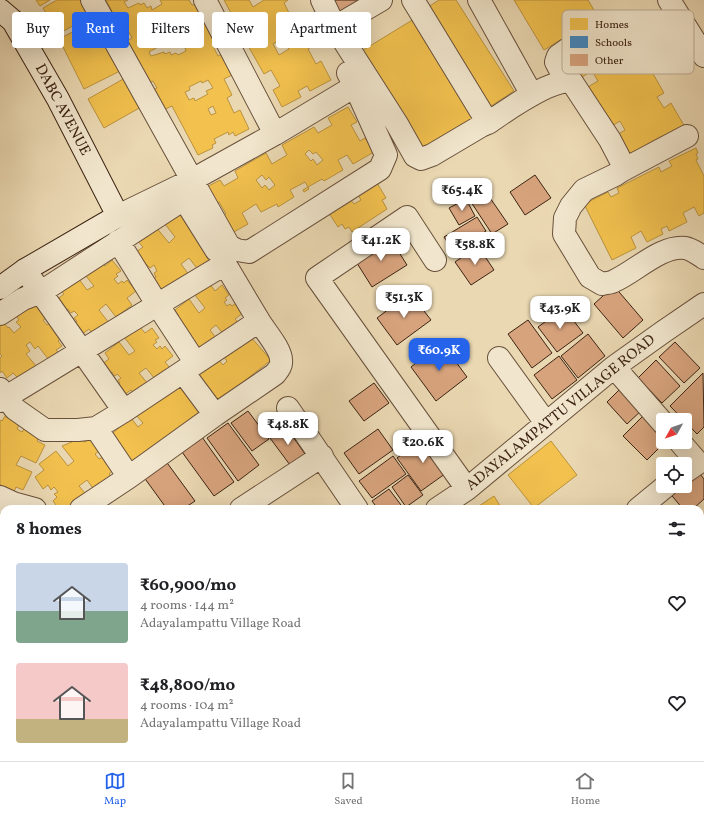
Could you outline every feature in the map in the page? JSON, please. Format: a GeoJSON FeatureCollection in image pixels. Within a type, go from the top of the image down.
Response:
{"type":"FeatureCollection","features":[{"type":"Feature","properties":{"kind":"street"},"geometry":{"type":"LineString","coordinates":[[92,0],[229,246],[237,250],[249,252],[380,169],[386,155],[355,86],[307,0]]}},
{"type":"Feature","properties":{"kind":"street"},"geometry":{"type":"LineString","coordinates":[[205,0],[275,134]]}},
{"type":"Feature","properties":{"kind":"street"},"geometry":{"type":"LineString","coordinates":[[322,0],[328,12]]}},
{"type":"Feature","properties":{"kind":"street"},"geometry":{"type":"LineString","coordinates":[[361,12],[381,0]]}},
{"type":"Feature","properties":{"kind":"street"},"geometry":{"type":"LineString","coordinates":[[413,0],[488,124]]}},
{"type":"Feature","properties":{"kind":"street"},"geometry":{"type":"LineString","coordinates":[[479,0],[532,95]]}},
{"type":"Feature","properties":{"kind":"street"},"geometry":{"type":"LineString","coordinates":[[669,0],[675,10]]}},
{"type":"Feature","properties":{"kind":"street","name":"DABC AVENUE"},"geometry":{"type":"LineString","coordinates":[[0,10],[13,21],[58,98],[118,216]]}},
{"type":"Feature","properties":{"kind":"street"},"geometry":{"type":"LineString","coordinates":[[694,40],[704,56]]}},
{"type":"Feature","properties":{"kind":"street"},"geometry":{"type":"LineString","coordinates":[[348,48],[397,124],[415,156],[421,158],[432,155],[481,126],[488,124],[532,95],[566,81],[572,82],[610,140],[622,163],[621,170]]}},
{"type":"Feature","properties":{"kind":"street"},"geometry":{"type":"LineString","coordinates":[[562,53],[558,56],[556,62],[562,73]]}},
{"type":"Feature","properties":{"kind":"street"},"geometry":{"type":"LineString","coordinates":[[562,74],[566,81]]}},
{"type":"Feature","properties":{"kind":"street"},"geometry":{"type":"LineString","coordinates":[[0,288],[26,270],[118,216],[192,180],[275,134],[355,86]]}},
{"type":"Feature","properties":{"kind":"street"},"geometry":{"type":"LineString","coordinates":[[686,136],[621,170],[615,176],[584,190],[571,206],[565,218],[564,234],[590,277],[602,284],[613,282],[662,253],[674,248],[686,248],[704,258]]}},
{"type":"Feature","properties":{"kind":"street"},"geometry":{"type":"LineString","coordinates":[[0,314],[23,299],[41,292],[184,199],[279,352],[282,360],[280,368],[275,374],[87,505]]}},
{"type":"Feature","properties":{"kind":"street"},"geometry":{"type":"LineString","coordinates":[[435,260],[407,217],[317,278],[467,489]]}},
{"type":"Feature","properties":{"kind":"street"},"geometry":{"type":"LineString","coordinates":[[118,241],[157,304],[215,415]]}},
{"type":"Feature","properties":{"kind":"street"},"geometry":{"type":"LineString","coordinates":[[225,264],[82,351],[2,396],[15,409],[45,430],[78,430],[96,428],[259,321]]}},
{"type":"Feature","properties":{"kind":"street"},"geometry":{"type":"LineString","coordinates":[[26,270],[124,411]]}},
{"type":"Feature","properties":{"kind":"street","name":"ADAYALAMPATTU VILLAGE ROAD"},"geometry":{"type":"LineString","coordinates":[[443,505],[467,489],[614,367],[704,304]]}},
{"type":"Feature","properties":{"kind":"street"},"geometry":{"type":"LineString","coordinates":[[499,358],[546,423]]}},
{"type":"Feature","properties":{"kind":"street"},"geometry":{"type":"LineString","coordinates":[[614,367],[656,415]]}},
{"type":"Feature","properties":{"kind":"street"},"geometry":{"type":"LineString","coordinates":[[288,408],[355,505]]}},
{"type":"Feature","properties":{"kind":"street"},"geometry":{"type":"LineString","coordinates":[[96,428],[129,477]]}},
{"type":"Feature","properties":{"kind":"street"},"geometry":{"type":"LineString","coordinates":[[685,449],[698,465]]}},
{"type":"Feature","properties":{"kind":"street"},"geometry":{"type":"LineString","coordinates":[[247,505],[322,456]]}},
{"type":"Feature","properties":{"kind":"street"},"geometry":{"type":"LineString","coordinates":[[643,505],[657,493]]}},
{"type":"Feature","properties":{"kind":"street"},"geometry":{"type":"LineString","coordinates":[[0,497],[20,505]]}},
{"type":"Feature","properties":{"kind":"building: Homes"},"geometry":{"type":"Polygon","coordinates":[[[36,0],[50,0],[40,6],[36,0]]]}},
{"type":"Feature","properties":{"kind":"building: Homes"},"geometry":{"type":"Polygon","coordinates":[[[57,0],[83,0],[89,12],[72,12],[72,26],[64,31],[64,12],[45,12],[43,8],[57,0]]]}},
{"type":"Feature","properties":{"kind":"building: Homes"},"geometry":{"type":"Polygon","coordinates":[[[106,0],[128,0],[124,2],[128,8],[139,3],[140,5],[144,3],[147,8],[151,6],[152,10],[162,4],[160,0],[189,0],[192,5],[196,4],[200,12],[137,12],[137,48],[156,48],[149,52],[151,56],[164,52],[165,54],[170,52],[171,55],[176,53],[178,55],[186,51],[185,48],[204,48],[204,19],[212,34],[212,48],[214,48],[218,56],[222,54],[232,75],[224,79],[232,95],[227,98],[234,113],[240,110],[249,129],[235,136],[233,132],[229,135],[228,132],[214,139],[216,143],[212,145],[213,148],[198,155],[172,106],[163,110],[153,90],[157,88],[153,81],[149,83],[129,45],[129,40],[132,38],[129,32],[129,12],[112,12],[106,0]],[[208,80],[202,83],[201,81],[189,87],[190,90],[185,92],[189,100],[194,98],[195,101],[208,94],[206,91],[213,88],[208,80]],[[213,106],[208,109],[211,115],[216,113],[213,106]]]}},
{"type":"Feature","properties":{"kind":"building: Homes"},"geometry":{"type":"Polygon","coordinates":[[[224,0],[249,0],[253,7],[264,0],[288,0],[284,3],[288,12],[276,12],[276,42],[273,44],[279,55],[288,48],[310,48],[308,49],[316,64],[321,61],[331,80],[310,91],[307,86],[298,91],[301,97],[282,107],[273,90],[280,86],[271,70],[264,74],[249,48],[268,48],[268,12],[230,12],[224,0]]]}},
{"type":"Feature","properties":{"kind":"building: Homes"},"geometry":{"type":"Polygon","coordinates":[[[439,0],[456,0],[514,91],[488,108],[425,9],[439,0]]]}},
{"type":"Feature","properties":{"kind":"building: Homes"},"geometry":{"type":"Polygon","coordinates":[[[514,0],[588,0],[594,10],[562,10],[562,39],[544,50],[514,0]]]}},
{"type":"Feature","properties":{"kind":"building: Homes"},"geometry":{"type":"Polygon","coordinates":[[[414,19],[475,118],[421,151],[360,52],[367,48],[371,48],[371,45],[414,19]]]}},
{"type":"Feature","properties":{"kind":"building: Homes"},"geometry":{"type":"Polygon","coordinates":[[[72,32],[72,48],[108,48],[120,71],[84,89],[64,48],[64,36],[72,32]]]}},
{"type":"Feature","properties":{"kind":"building: Homes"},"geometry":{"type":"Polygon","coordinates":[[[580,74],[587,74],[582,77],[580,74]]]}},
{"type":"Feature","properties":{"kind":"building: Homes"},"geometry":{"type":"Polygon","coordinates":[[[594,74],[653,74],[664,93],[657,97],[664,108],[671,103],[686,129],[664,138],[662,136],[646,145],[648,147],[632,161],[617,135],[625,130],[620,121],[612,126],[588,87],[598,81],[594,74]]]}},
{"type":"Feature","properties":{"kind":"building: Homes"},"geometry":{"type":"Polygon","coordinates":[[[125,78],[141,107],[104,128],[88,99],[125,78]]]}},
{"type":"Feature","properties":{"kind":"building: Homes"},"geometry":{"type":"Polygon","coordinates":[[[348,107],[357,122],[351,125],[360,141],[365,138],[374,152],[353,164],[347,155],[338,160],[343,170],[324,181],[322,179],[308,187],[305,182],[290,190],[294,197],[278,207],[277,204],[261,212],[256,204],[242,213],[248,224],[232,233],[222,216],[226,214],[219,202],[213,205],[203,189],[220,180],[224,186],[238,178],[235,171],[266,153],[272,164],[287,155],[282,145],[314,127],[318,133],[332,125],[328,118],[348,107]],[[309,150],[305,154],[311,161],[313,159],[317,165],[323,160],[316,152],[313,154],[309,150]],[[262,175],[256,180],[262,188],[265,185],[269,190],[275,185],[269,177],[266,180],[262,175]]]}},
{"type":"Feature","properties":{"kind":"building: Homes"},"geometry":{"type":"Polygon","coordinates":[[[696,148],[698,159],[696,160],[704,176],[704,213],[699,216],[694,207],[683,213],[687,222],[669,231],[667,226],[661,229],[663,234],[647,242],[641,231],[631,237],[636,248],[612,260],[584,204],[608,192],[611,197],[619,193],[617,188],[659,167],[661,172],[672,166],[669,161],[696,148]]]}},
{"type":"Feature","properties":{"kind":"building: Homes"},"geometry":{"type":"Polygon","coordinates":[[[377,183],[386,198],[382,200],[387,209],[352,232],[349,227],[345,229],[342,224],[338,227],[329,213],[350,199],[354,204],[361,200],[358,195],[377,183]]]}},
{"type":"Feature","properties":{"kind":"building: Homes"},"geometry":{"type":"Polygon","coordinates":[[[308,187],[309,189],[304,192],[303,190],[308,187]]]}},
{"type":"Feature","properties":{"kind":"building: Homes"},"geometry":{"type":"Polygon","coordinates":[[[180,206],[216,260],[200,272],[189,258],[181,264],[192,279],[161,292],[152,280],[156,277],[154,273],[157,271],[154,265],[150,268],[146,264],[142,267],[132,255],[143,247],[137,240],[155,226],[169,243],[175,237],[162,220],[180,206]]]}},
{"type":"Feature","properties":{"kind":"building: Homes"},"geometry":{"type":"Polygon","coordinates":[[[98,258],[105,266],[112,260],[121,271],[116,274],[118,276],[114,279],[118,284],[122,281],[124,283],[127,280],[136,291],[127,298],[132,305],[116,317],[106,304],[99,310],[109,323],[93,335],[89,329],[81,335],[73,324],[77,321],[74,318],[78,315],[74,311],[71,313],[68,309],[64,312],[55,301],[64,294],[59,288],[76,275],[87,290],[94,286],[82,271],[98,258]]]}},
{"type":"Feature","properties":{"kind":"building: Homes"},"geometry":{"type":"Polygon","coordinates":[[[209,283],[215,291],[222,285],[229,295],[225,298],[227,300],[224,302],[227,306],[230,304],[232,306],[236,303],[243,313],[235,319],[240,325],[225,336],[216,325],[210,330],[219,342],[194,352],[188,337],[191,335],[188,331],[171,322],[179,316],[175,310],[189,299],[199,313],[205,308],[195,295],[209,283]]]}},
{"type":"Feature","properties":{"kind":"building: Homes"},"geometry":{"type":"Polygon","coordinates":[[[40,300],[51,314],[43,320],[47,325],[54,319],[66,334],[58,341],[62,346],[56,350],[58,352],[49,360],[38,346],[35,349],[30,342],[26,345],[30,351],[26,354],[37,367],[25,376],[24,373],[18,378],[13,373],[7,378],[2,371],[0,373],[0,358],[2,356],[0,354],[0,318],[14,333],[21,327],[16,322],[19,320],[15,314],[40,300]]]}},
{"type":"Feature","properties":{"kind":"building: Homes"},"geometry":{"type":"Polygon","coordinates":[[[139,326],[145,333],[152,328],[159,338],[155,340],[157,342],[153,345],[157,349],[160,346],[162,349],[165,346],[173,356],[165,362],[170,368],[155,379],[146,368],[139,373],[148,384],[135,395],[131,390],[124,395],[116,385],[120,383],[118,380],[121,378],[117,374],[115,376],[112,372],[108,375],[101,365],[109,359],[105,353],[119,342],[129,355],[135,351],[124,337],[139,326]]]}},
{"type":"Feature","properties":{"kind":"building: Homes"},"geometry":{"type":"Polygon","coordinates":[[[249,335],[271,360],[215,404],[193,375],[216,357],[223,365],[227,361],[221,353],[249,335]]]}},
{"type":"Feature","properties":{"kind":"building: Homes"},"geometry":{"type":"Polygon","coordinates":[[[181,380],[203,409],[130,466],[108,437],[131,418],[138,427],[143,423],[136,415],[181,380]]]}},
{"type":"Feature","properties":{"kind":"building: Homes"},"geometry":{"type":"Polygon","coordinates":[[[7,413],[19,425],[17,429],[22,432],[25,427],[43,430],[37,441],[45,445],[36,463],[21,456],[16,465],[32,472],[23,490],[16,487],[12,496],[0,487],[0,420],[2,421],[7,413]]]}},
{"type":"Feature","properties":{"kind":"building: Homes"},"geometry":{"type":"Polygon","coordinates":[[[93,435],[99,451],[95,454],[99,459],[103,457],[117,467],[109,474],[114,481],[97,494],[87,480],[79,486],[90,499],[79,505],[56,505],[53,501],[57,497],[54,494],[58,492],[54,487],[51,490],[48,485],[43,489],[35,477],[44,470],[39,464],[56,451],[68,466],[74,461],[62,446],[79,439],[85,442],[93,435]]]}},
{"type":"Feature","properties":{"kind":"building: Homes"},"geometry":{"type":"Polygon","coordinates":[[[551,441],[577,475],[538,505],[532,505],[508,475],[551,441]]]}},
{"type":"Feature","properties":{"kind":"building: Homes"},"geometry":{"type":"Polygon","coordinates":[[[494,496],[500,505],[480,505],[494,496]]]}},
{"type":"Feature","properties":{"kind":"building: Other"},"geometry":{"type":"Polygon","coordinates":[[[333,0],[364,0],[344,12],[340,12],[333,0]]]}},
{"type":"Feature","properties":{"kind":"building: Other"},"geometry":{"type":"Polygon","coordinates":[[[535,175],[551,198],[525,215],[510,192],[535,175]]]}},
{"type":"Feature","properties":{"kind":"building: Other"},"geometry":{"type":"Polygon","coordinates":[[[486,192],[508,224],[492,234],[471,202],[486,192]]]}},
{"type":"Feature","properties":{"kind":"building: Other"},"geometry":{"type":"Polygon","coordinates":[[[466,199],[475,216],[459,225],[449,208],[466,199]]]}},
{"type":"Feature","properties":{"kind":"building: Other"},"geometry":{"type":"Polygon","coordinates":[[[477,217],[486,231],[453,252],[444,237],[477,217]]]}},
{"type":"Feature","properties":{"kind":"building: Other"},"geometry":{"type":"Polygon","coordinates":[[[390,238],[407,265],[372,287],[355,260],[390,238]]]}},
{"type":"Feature","properties":{"kind":"building: Other"},"geometry":{"type":"Polygon","coordinates":[[[478,246],[494,270],[471,285],[455,262],[478,246]]]}},
{"type":"Feature","properties":{"kind":"building: Other"},"geometry":{"type":"Polygon","coordinates":[[[614,286],[643,320],[623,338],[594,304],[614,286]]]}},
{"type":"Feature","properties":{"kind":"building: Other"},"geometry":{"type":"Polygon","coordinates":[[[410,293],[431,320],[397,345],[377,318],[410,293]]]}},
{"type":"Feature","properties":{"kind":"building: Other"},"geometry":{"type":"Polygon","coordinates":[[[564,308],[583,333],[557,352],[538,327],[564,308]]]}},
{"type":"Feature","properties":{"kind":"building: Other"},"geometry":{"type":"Polygon","coordinates":[[[528,320],[552,353],[532,368],[508,334],[528,320]]]}},
{"type":"Feature","properties":{"kind":"building: Other"},"geometry":{"type":"Polygon","coordinates":[[[588,334],[605,356],[578,378],[561,356],[588,334]]]}},
{"type":"Feature","properties":{"kind":"building: Other"},"geometry":{"type":"Polygon","coordinates":[[[675,342],[700,368],[684,383],[659,357],[675,342]]]}},
{"type":"Feature","properties":{"kind":"building: Other"},"geometry":{"type":"Polygon","coordinates":[[[442,343],[467,377],[436,401],[411,367],[442,343]]]}},
{"type":"Feature","properties":{"kind":"building: Other"},"geometry":{"type":"Polygon","coordinates":[[[559,356],[577,380],[552,399],[534,375],[559,356]]]}},
{"type":"Feature","properties":{"kind":"building: Other"},"geometry":{"type":"Polygon","coordinates":[[[656,360],[680,386],[662,403],[638,378],[656,360]]]}},
{"type":"Feature","properties":{"kind":"building: Other"},"geometry":{"type":"Polygon","coordinates":[[[703,373],[704,427],[697,434],[692,429],[692,413],[677,413],[670,406],[703,373]]]}},
{"type":"Feature","properties":{"kind":"building: Other"},"geometry":{"type":"Polygon","coordinates":[[[374,383],[389,403],[364,421],[349,401],[374,383]]]}},
{"type":"Feature","properties":{"kind":"building: Other"},"geometry":{"type":"Polygon","coordinates":[[[623,386],[644,408],[627,424],[607,402],[623,386]]]}},
{"type":"Feature","properties":{"kind":"building: Other"},"geometry":{"type":"Polygon","coordinates":[[[248,411],[269,439],[252,451],[231,423],[248,411]]]}},
{"type":"Feature","properties":{"kind":"building: Other"},"geometry":{"type":"Polygon","coordinates":[[[644,415],[656,428],[656,449],[658,449],[647,460],[623,436],[644,415]]]}},
{"type":"Feature","properties":{"kind":"building: Other"},"geometry":{"type":"Polygon","coordinates":[[[228,423],[259,465],[238,481],[207,438],[228,423]]]}},
{"type":"Feature","properties":{"kind":"building: Other"},"geometry":{"type":"Polygon","coordinates":[[[286,427],[305,454],[290,465],[270,438],[286,427]]]}},
{"type":"Feature","properties":{"kind":"building: Other"},"geometry":{"type":"Polygon","coordinates":[[[378,429],[393,450],[359,474],[344,453],[378,429]]]}},
{"type":"Feature","properties":{"kind":"building: Other"},"geometry":{"type":"Polygon","coordinates":[[[202,437],[234,482],[214,496],[182,452],[202,437]]]}},
{"type":"Feature","properties":{"kind":"building: Other"},"geometry":{"type":"Polygon","coordinates":[[[425,437],[449,471],[421,491],[397,458],[425,437]]]}},
{"type":"Feature","properties":{"kind":"building: Other"},"geometry":{"type":"Polygon","coordinates":[[[393,456],[406,474],[372,498],[359,481],[393,456]]]}},
{"type":"Feature","properties":{"kind":"building: Other"},"geometry":{"type":"Polygon","coordinates":[[[165,460],[195,501],[189,505],[164,505],[143,476],[165,460]]]}},
{"type":"Feature","properties":{"kind":"building: Other"},"geometry":{"type":"Polygon","coordinates":[[[695,468],[704,479],[704,499],[697,505],[680,505],[670,493],[692,493],[692,470],[695,468]]]}},
{"type":"Feature","properties":{"kind":"building: Other"},"geometry":{"type":"Polygon","coordinates":[[[408,475],[423,495],[409,505],[405,505],[392,487],[408,475]]]}},
{"type":"Feature","properties":{"kind":"building: Other"},"geometry":{"type":"Polygon","coordinates":[[[389,489],[401,505],[375,505],[372,501],[389,489]]]}}]}
